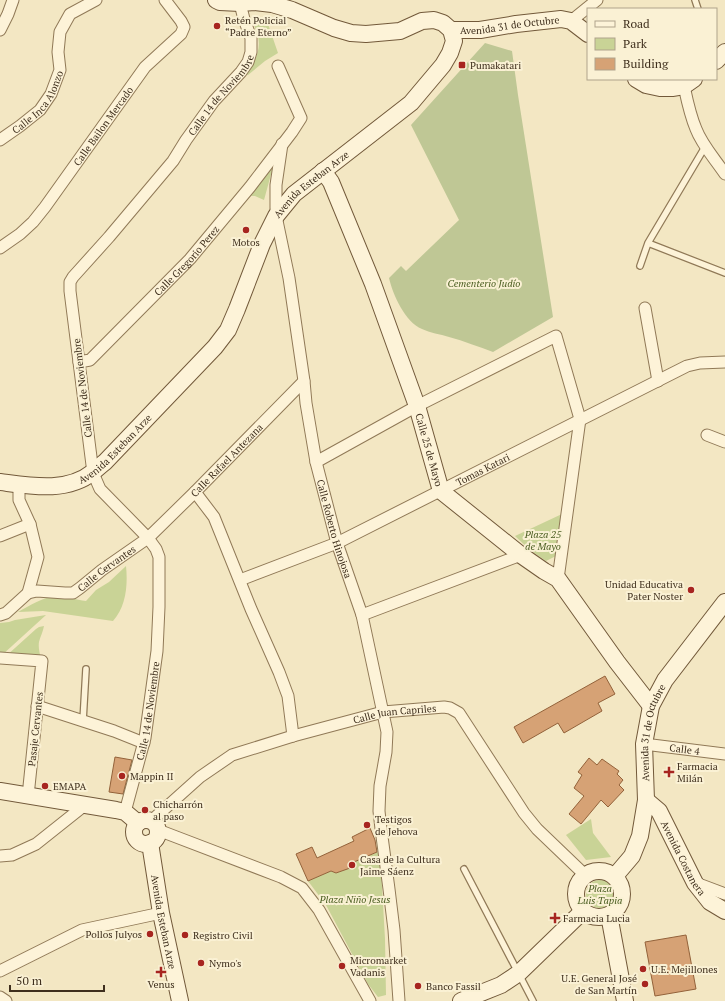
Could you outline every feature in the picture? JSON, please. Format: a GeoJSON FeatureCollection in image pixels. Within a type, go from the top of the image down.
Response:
{"type":"FeatureCollection","features":[{"type":"Feature","properties":{"kind":"main road"},"geometry":{"type":"LineString","coordinates":[[216,0],[220,2],[255,2],[272,4],[292,10],[334,28],[351,33],[366,34],[400,30],[422,21],[434,20],[443,23],[451,30]]}},
{"type":"Feature","properties":{"kind":"main road","name":"Avenida 31 de Octubre"},"geometry":{"type":"LineString","coordinates":[[451,30],[480,30],[561,19],[571,21],[587,33]]}},
{"type":"Feature","properties":{"kind":"main road","name":"Avenida Esteban Arze"},"geometry":{"type":"LineString","coordinates":[[0,482],[48,487],[63,485],[79,481],[93,473],[105,462],[210,353],[228,330],[262,244],[276,216],[294,194],[411,103],[443,65],[450,53],[454,41],[451,30]]}},
{"type":"Feature","properties":{"kind":"main road"},"geometry":{"type":"LineString","coordinates":[[638,80],[646,85],[660,88],[672,88],[689,82]]}},
{"type":"Feature","properties":{"kind":"main road","name":"Calle 25 de Mayo"},"geometry":{"type":"LineString","coordinates":[[323,171],[331,182],[373,284],[418,406],[441,491],[521,555],[558,579],[617,662],[651,706]]}},
{"type":"Feature","properties":{"kind":"main road","name":"Avenida 31 de Octubre"},"geometry":{"type":"LineString","coordinates":[[615,876],[632,856],[640,836],[646,800],[644,744],[651,706],[665,680],[725,602]]}},
{"type":"Feature","properties":{"kind":"main road"},"geometry":{"type":"LineString","coordinates":[[0,791],[125,812],[149,829]]}},
{"type":"Feature","properties":{"kind":"main road","name":"Avenida Costanera"},"geometry":{"type":"LineString","coordinates":[[646,800],[659,811],[695,883],[710,902],[725,911]]}},
{"type":"Feature","properties":{"kind":"main road","name":"Avenida Esteban Arze"},"geometry":{"type":"LineString","coordinates":[[149,829],[161,913],[180,1001]]}},
{"type":"Feature","properties":{"kind":"main road"},"geometry":{"type":"LineString","coordinates":[[600,870],[615,876],[620,884],[622,892],[621,901],[616,909],[609,915],[600,917],[591,916],[583,911],[578,905],[576,897],[576,888],[579,881],[592,871],[600,870]]}},
{"type":"Feature","properties":{"kind":"main road"},"geometry":{"type":"LineString","coordinates":[[461,1001],[501,984],[519,973],[583,911]]}},
{"type":"Feature","properties":{"kind":"main road"},"geometry":{"type":"LineString","coordinates":[[609,915],[625,1001]]}},
{"type":"Feature","properties":{"kind":"street"},"geometry":{"type":"LineString","coordinates":[[0,30],[13,0]]}},
{"type":"Feature","properties":{"kind":"street","name":"Calle Inca Alonzo"},"geometry":{"type":"LineString","coordinates":[[0,140],[40,110],[51,94],[60,70],[58,52],[60,32],[70,14],[96,0]]}},
{"type":"Feature","properties":{"kind":"street","name":"Calle Bailon Mercado"},"geometry":{"type":"LineString","coordinates":[[0,248],[20,234],[33,222],[145,67],[180,34],[184,27],[165,0]]}},
{"type":"Feature","properties":{"kind":"street"},"geometry":{"type":"LineString","coordinates":[[587,8],[597,0]]}},
{"type":"Feature","properties":{"kind":"street","name":"Calle 14 de Noviembre"},"geometry":{"type":"LineString","coordinates":[[125,812],[144,742],[157,651],[159,557],[156,549],[148,538],[100,489],[93,473],[70,282],[173,161],[214,101],[241,72],[248,62],[251,52],[251,38],[240,2]]}},
{"type":"Feature","properties":{"kind":"street"},"geometry":{"type":"LineString","coordinates":[[571,21],[587,8]]}},
{"type":"Feature","properties":{"kind":"street","name":"Calle Roberto Hinojosa"},"geometry":{"type":"LineString","coordinates":[[278,66],[301,118],[282,144],[276,185],[276,216],[290,278],[306,403],[316,462],[337,543],[362,616],[387,732],[386,752],[380,786],[379,811],[390,889],[399,1001]]}},
{"type":"Feature","properties":{"kind":"street"},"geometry":{"type":"LineString","coordinates":[[689,82],[690,111],[696,130],[725,174]]}},
{"type":"Feature","properties":{"kind":"street","name":"Calle Gregorio Perez"},"geometry":{"type":"LineString","coordinates":[[79,362],[90,360],[190,259],[250,187],[282,144]]}},
{"type":"Feature","properties":{"kind":"street"},"geometry":{"type":"LineString","coordinates":[[645,308],[658,381]]}},
{"type":"Feature","properties":{"kind":"street"},"geometry":{"type":"LineString","coordinates":[[316,462],[418,406],[556,336],[580,419],[558,579]]}},
{"type":"Feature","properties":{"kind":"street","name":"Tomas Katari"},"geometry":{"type":"LineString","coordinates":[[240,580],[337,543],[687,366],[700,363],[725,362]]}},
{"type":"Feature","properties":{"kind":"street","name":"Calle Rafael Antezana"},"geometry":{"type":"LineString","coordinates":[[148,538],[304,381]]}},
{"type":"Feature","properties":{"kind":"street"},"geometry":{"type":"LineString","coordinates":[[707,435],[725,442]]}},
{"type":"Feature","properties":{"kind":"street"},"geometry":{"type":"LineString","coordinates":[[0,615],[6,613],[28,593],[38,557],[30,524],[19,500],[19,485]]}},
{"type":"Feature","properties":{"kind":"street"},"geometry":{"type":"LineString","coordinates":[[195,492],[214,517],[279,672],[288,696],[293,736]]}},
{"type":"Feature","properties":{"kind":"street"},"geometry":{"type":"LineString","coordinates":[[0,536],[30,524]]}},
{"type":"Feature","properties":{"kind":"street","name":"Calle Cervantes"},"geometry":{"type":"LineString","coordinates":[[28,593],[37,591],[73,593],[102,570],[148,538]]}},
{"type":"Feature","properties":{"kind":"street"},"geometry":{"type":"LineString","coordinates":[[362,616],[521,555]]}},
{"type":"Feature","properties":{"kind":"street","name":"Pasaje Cervantes"},"geometry":{"type":"LineString","coordinates":[[0,658],[42,661],[28,796]]}},
{"type":"Feature","properties":{"kind":"street"},"geometry":{"type":"LineString","coordinates":[[37,706],[144,742]]}},
{"type":"Feature","properties":{"kind":"street","name":"Calle Juan Capriles"},"geometry":{"type":"LineString","coordinates":[[149,829],[200,777],[232,755],[293,736],[383,712],[444,707],[450,708],[459,713],[524,813],[537,829],[585,875]]}},
{"type":"Feature","properties":{"kind":"street","name":"Calle 4"},"geometry":{"type":"LineString","coordinates":[[644,744],[725,754]]}},
{"type":"Feature","properties":{"kind":"street"},"geometry":{"type":"LineString","coordinates":[[0,856],[12,855],[36,844],[85,805]]}},
{"type":"Feature","properties":{"kind":"street"},"geometry":{"type":"LineString","coordinates":[[149,829],[281,877],[302,888],[318,910],[370,1001]]}},
{"type":"Feature","properties":{"kind":"street"},"geometry":{"type":"LineString","coordinates":[[695,883],[725,894]]}},
{"type":"Feature","properties":{"kind":"street"},"geometry":{"type":"LineString","coordinates":[[0,971],[82,930],[161,913]]}},
{"type":"Feature","properties":{"kind":"street"},"geometry":{"type":"LineString","coordinates":[[0,997],[6,1001]]}},
{"type":"Feature","properties":{"kind":"lane"},"geometry":{"type":"LineString","coordinates":[[640,266],[648,243],[706,146]]}},
{"type":"Feature","properties":{"kind":"lane"},"geometry":{"type":"LineString","coordinates":[[648,243],[725,272]]}},
{"type":"Feature","properties":{"kind":"lane"},"geometry":{"type":"LineString","coordinates":[[83,721],[86,669]]}},
{"type":"Feature","properties":{"kind":"lane"},"geometry":{"type":"LineString","coordinates":[[464,868],[533,1001]]}},
{"type":"Feature","properties":{"kind":"green space"},"geometry":{"type":"Polygon","coordinates":[[[253,23],[268,24],[278,53],[247,75],[257,56],[259,44],[253,23]]]}},
{"type":"Feature","properties":{"kind":"green space","name":"Cementerio Judío"},"geometry":{"type":"Polygon","coordinates":[[[485,43],[512,51],[553,317],[493,352],[460,340],[428,332],[416,325],[405,314],[393,292],[389,278],[401,266],[406,271],[459,220],[411,125],[485,43]]]}},
{"type":"Feature","properties":{"kind":"green space"},"geometry":{"type":"Polygon","coordinates":[[[273,167],[264,200],[251,196],[256,189],[255,187],[273,167]]]}},
{"type":"Feature","properties":{"kind":"green space","name":"Plaza 25 de Mayo"},"geometry":{"type":"Polygon","coordinates":[[[562,514],[556,556],[546,561],[530,550],[515,536],[562,514]]]}},
{"type":"Feature","properties":{"kind":"green space"},"geometry":{"type":"Polygon","coordinates":[[[126,566],[127,581],[125,595],[121,609],[113,621],[43,611],[18,612],[52,596],[86,601],[96,590],[109,582],[126,566]]]}},
{"type":"Feature","properties":{"kind":"green space"},"geometry":{"type":"Polygon","coordinates":[[[46,615],[1,656],[0,656],[0,623],[46,615]]]}},
{"type":"Feature","properties":{"kind":"green space"},"geometry":{"type":"Polygon","coordinates":[[[44,626],[39,640],[41,659],[5,657],[36,629],[44,626]]]}},
{"type":"Feature","properties":{"kind":"green space"},"geometry":{"type":"Polygon","coordinates":[[[591,819],[593,833],[611,857],[586,860],[566,835],[591,819]]]}},
{"type":"Feature","properties":{"kind":"green space","name":"Plaza Niño Jesus"},"geometry":{"type":"Polygon","coordinates":[[[380,851],[385,939],[386,995],[378,997],[368,984],[326,905],[308,881],[331,871],[336,873],[353,867],[354,862],[380,851]]]}},
{"type":"Feature","properties":{"kind":"green space","name":"Plaza Luis Tapia"},"geometry":{"type":"Polygon","coordinates":[[[600,880],[610,884],[614,894],[610,904],[600,908],[590,904],[586,894],[590,884],[600,880]]]}},
{"type":"Feature","properties":{"kind":"building"},"geometry":{"type":"Polygon","coordinates":[[[605,676],[615,694],[598,703],[602,711],[564,733],[558,723],[523,743],[514,727],[605,676]]]}},
{"type":"Feature","properties":{"kind":"building","name":"Mappin II"},"geometry":{"type":"Polygon","coordinates":[[[115,757],[132,760],[123,794],[109,792],[115,757]]]}},
{"type":"Feature","properties":{"kind":"building"},"geometry":{"type":"Polygon","coordinates":[[[589,758],[597,765],[602,759],[619,771],[617,774],[623,780],[619,785],[624,790],[608,807],[601,800],[581,824],[569,814],[584,796],[574,788],[582,775],[578,772],[589,758]]]}},
{"type":"Feature","properties":{"kind":"building"},"geometry":{"type":"Polygon","coordinates":[[[370,828],[375,840],[377,852],[354,862],[353,867],[336,873],[331,871],[308,881],[296,854],[312,847],[317,858],[354,841],[352,837],[370,828]]]}},
{"type":"Feature","properties":{"kind":"building"},"geometry":{"type":"Polygon","coordinates":[[[686,935],[696,989],[655,996],[645,942],[686,935]]]}},
{"type":"Feature","properties":{"kind":"place","name":"Retén Policial “Padre Eterno”"},"geometry":{"type":"Point","coordinates":[217,26]}},
{"type":"Feature","properties":{"kind":"place","name":"Pumakatari"},"geometry":{"type":"Point","coordinates":[462,65]}},
{"type":"Feature","properties":{"kind":"place","name":"Motos"},"geometry":{"type":"Point","coordinates":[246,230]}},
{"type":"Feature","properties":{"kind":"place","name":"Unidad Educativa Pater Noster"},"geometry":{"type":"Point","coordinates":[691,590]}},
{"type":"Feature","properties":{"kind":"place","name":"Farmacia Milán"},"geometry":{"type":"Point","coordinates":[669,772]}},
{"type":"Feature","properties":{"kind":"place","name":"Mappin II"},"geometry":{"type":"Point","coordinates":[122,776]}},
{"type":"Feature","properties":{"kind":"place","name":"EMAPA"},"geometry":{"type":"Point","coordinates":[45,786]}},
{"type":"Feature","properties":{"kind":"place","name":"Chicharrón al paso"},"geometry":{"type":"Point","coordinates":[145,810]}},
{"type":"Feature","properties":{"kind":"place","name":"Testigos de Jehova"},"geometry":{"type":"Point","coordinates":[367,825]}},
{"type":"Feature","properties":{"kind":"place","name":"Casa de la Cultura Jaime Sáenz"},"geometry":{"type":"Point","coordinates":[352,865]}},
{"type":"Feature","properties":{"kind":"place","name":"Farmacia Lucia"},"geometry":{"type":"Point","coordinates":[555,918]}},
{"type":"Feature","properties":{"kind":"place","name":"Pollos Julyos"},"geometry":{"type":"Point","coordinates":[150,934]}},
{"type":"Feature","properties":{"kind":"place","name":"Registro Civil"},"geometry":{"type":"Point","coordinates":[185,935]}},
{"type":"Feature","properties":{"kind":"place","name":"Nymo's"},"geometry":{"type":"Point","coordinates":[201,963]}},
{"type":"Feature","properties":{"kind":"place","name":"Micromarket Vadanis"},"geometry":{"type":"Point","coordinates":[342,966]}},
{"type":"Feature","properties":{"kind":"place","name":"U.E. Mejillones"},"geometry":{"type":"Point","coordinates":[643,969]}},
{"type":"Feature","properties":{"kind":"place","name":"Venus"},"geometry":{"type":"Point","coordinates":[161,972]}},
{"type":"Feature","properties":{"kind":"place","name":"U.E. General José de San Martín"},"geometry":{"type":"Point","coordinates":[645,984]}},
{"type":"Feature","properties":{"kind":"place","name":"Banco Fassil"},"geometry":{"type":"Point","coordinates":[418,986]}}]}
